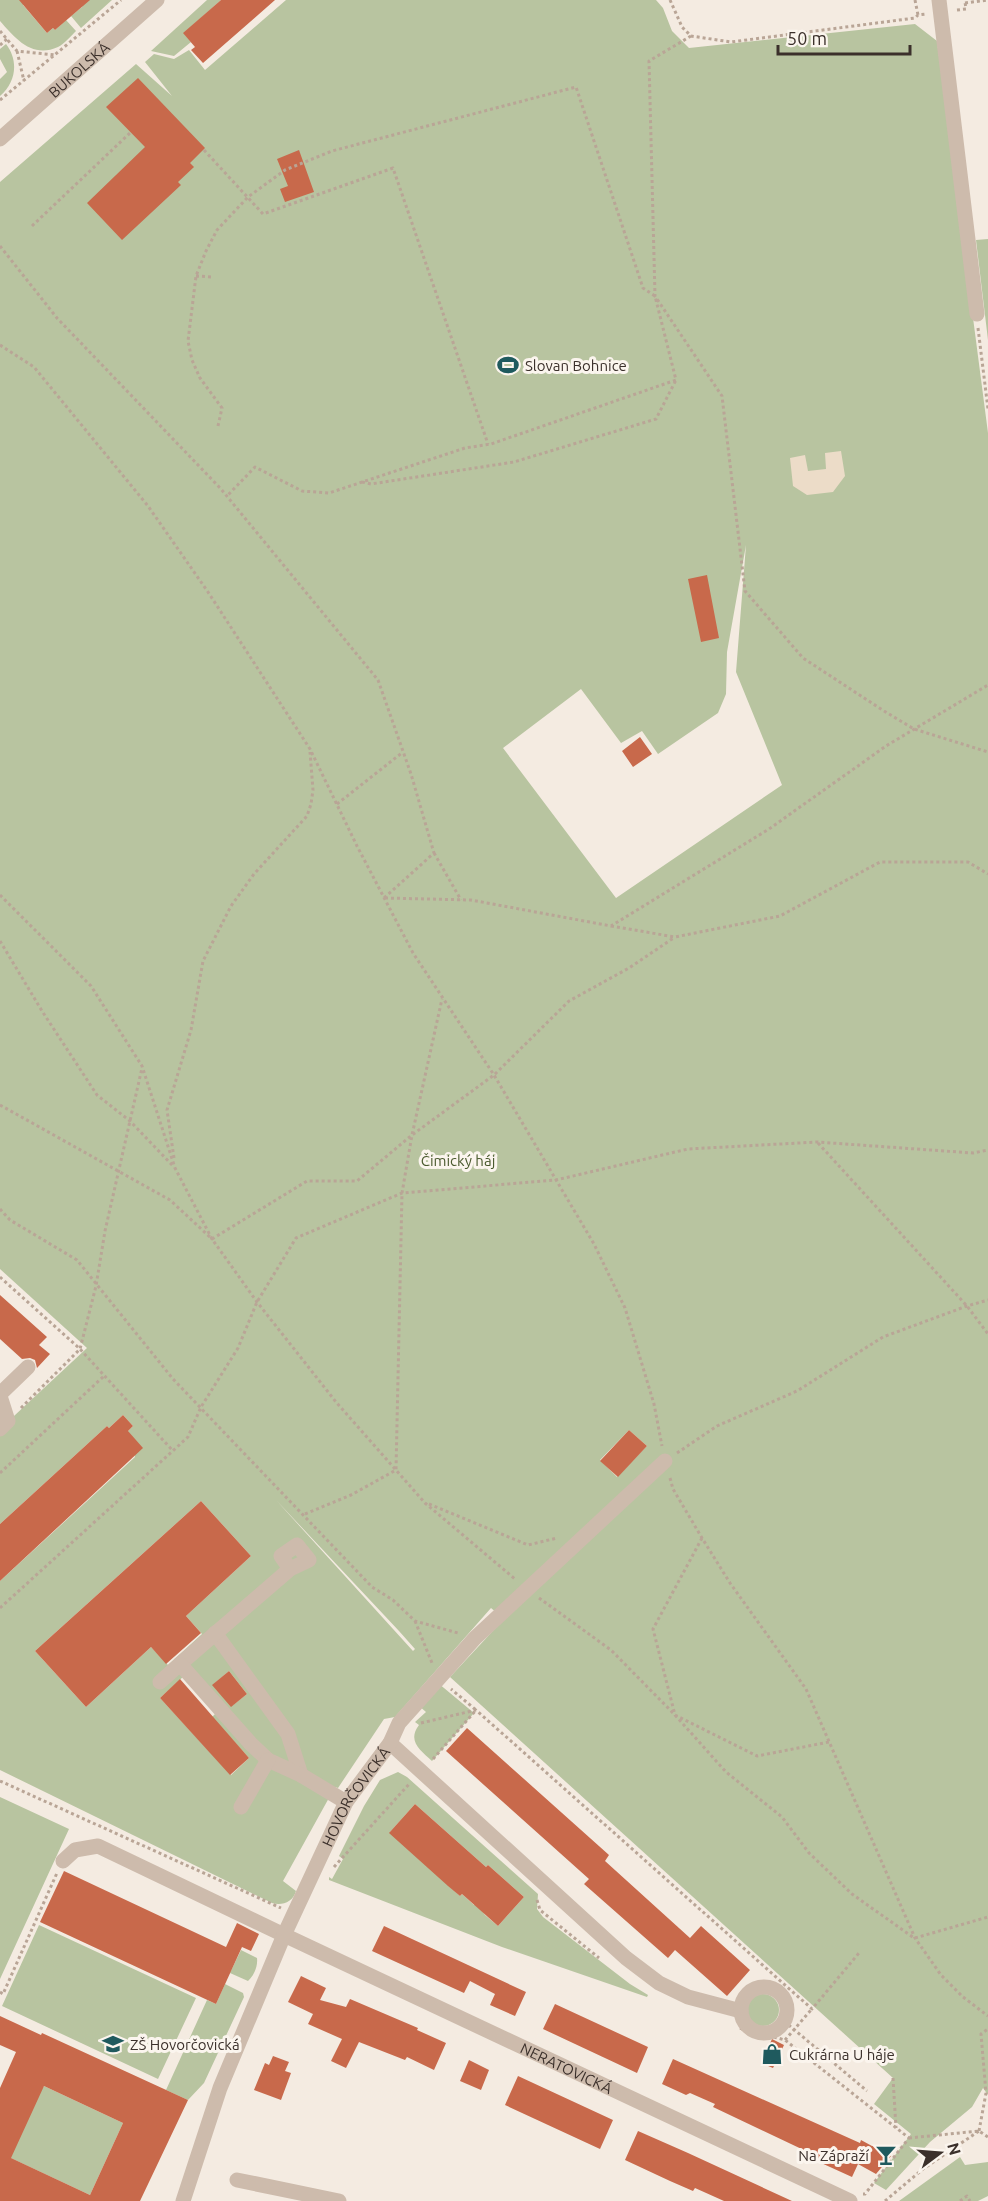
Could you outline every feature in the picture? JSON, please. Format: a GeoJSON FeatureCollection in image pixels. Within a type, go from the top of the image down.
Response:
{"type":"FeatureCollection","features":[{"type":"Feature","properties":{"kind":"street","name":"BUKOLSKÁ"},"geometry":{"type":"LineString","coordinates":[[0,139],[156,0]]}},
{"type":"Feature","properties":{"kind":"street"},"geometry":{"type":"LineString","coordinates":[[944,6],[977,314]]}},
{"type":"Feature","properties":{"kind":"street"},"geometry":{"type":"LineString","coordinates":[[4,1425],[0,1395],[28,1367]]}},
{"type":"Feature","properties":{"kind":"street"},"geometry":{"type":"LineString","coordinates":[[390,1743],[399,1723],[475,1638],[665,1461]]}},
{"type":"Feature","properties":{"kind":"street"},"geometry":{"type":"LineString","coordinates":[[160,1682],[290,1569]]}},
{"type":"Feature","properties":{"kind":"street"},"geometry":{"type":"LineString","coordinates":[[215,1633],[288,1734],[301,1774]]}},
{"type":"Feature","properties":{"kind":"street"},"geometry":{"type":"LineString","coordinates":[[180,1664],[268,1760],[301,1774],[346,1802]]}},
{"type":"Feature","properties":{"kind":"street","name":"HOVORČOVICKÁ"},"geometry":{"type":"LineString","coordinates":[[183,2201],[220,2088],[284,1935],[346,1802],[390,1743],[626,1958],[659,1983],[688,1997],[741,2011]]}},
{"type":"Feature","properties":{"kind":"street"},"geometry":{"type":"LineString","coordinates":[[241,1807],[268,1760]]}},
{"type":"Feature","properties":{"kind":"street","name":"NERATOVICKÁ"},"geometry":{"type":"LineString","coordinates":[[63,1861],[75,1850],[99,1846],[284,1935],[853,2196]]}},
{"type":"Feature","properties":{"kind":"street"},"geometry":{"type":"LineString","coordinates":[[763,1986],[771,1987],[784,1998],[789,2026],[759,2032],[747,2025],[741,2011],[748,1992],[763,1986]]}},
{"type":"Feature","properties":{"kind":"street"},"geometry":{"type":"LineString","coordinates":[[237,2181],[339,2201]]}},
{"type":"Feature","properties":{"kind":"path"},"geometry":{"type":"LineString","coordinates":[[0,100],[121,0]]}},
{"type":"Feature","properties":{"kind":"path"},"geometry":{"type":"LineString","coordinates":[[670,0],[682,27],[691,36],[731,42],[915,18],[918,15],[915,0]]}},
{"type":"Feature","properties":{"kind":"path"},"geometry":{"type":"LineString","coordinates":[[944,6],[966,9],[965,2],[988,0]]}},
{"type":"Feature","properties":{"kind":"path"},"geometry":{"type":"LineString","coordinates":[[0,31],[17,51],[24,81]]}},
{"type":"Feature","properties":{"kind":"path"},"geometry":{"type":"LineString","coordinates":[[362,482],[371,484],[514,462],[656,419],[676,380],[655,296],[649,61],[691,36]]}},
{"type":"Feature","properties":{"kind":"path"},"geometry":{"type":"LineString","coordinates":[[0,45],[7,39]]}},
{"type":"Feature","properties":{"kind":"path"},"geometry":{"type":"LineString","coordinates":[[17,51],[56,55]]}},
{"type":"Feature","properties":{"kind":"path"},"geometry":{"type":"LineString","coordinates":[[218,426],[222,408],[200,378],[192,360],[188,341],[196,276],[217,230],[248,197],[285,170],[332,151],[576,87],[643,288],[655,296],[722,396],[745,591],[803,658],[914,729],[988,752]]}},
{"type":"Feature","properties":{"kind":"path"},"geometry":{"type":"LineString","coordinates":[[32,226],[131,132]]}},
{"type":"Feature","properties":{"kind":"path"},"geometry":{"type":"LineString","coordinates":[[204,150],[263,214],[393,168],[488,444]]}},
{"type":"Feature","properties":{"kind":"path"},"geometry":{"type":"LineString","coordinates":[[0,246],[57,318],[227,496],[378,680],[434,853],[461,900]]}},
{"type":"Feature","properties":{"kind":"path"},"geometry":{"type":"LineString","coordinates":[[196,276],[213,277]]}},
{"type":"Feature","properties":{"kind":"path"},"geometry":{"type":"LineString","coordinates":[[977,314],[988,409]]}},
{"type":"Feature","properties":{"kind":"path"},"geometry":{"type":"LineString","coordinates":[[0,345],[34,367],[148,506],[208,592],[310,749],[413,953],[494,1075],[594,1244],[625,1308],[654,1404],[673,1489],[730,1583],[806,1689],[915,1938],[940,1975],[988,2016]]}},
{"type":"Feature","properties":{"kind":"path"},"geometry":{"type":"LineString","coordinates":[[227,496],[255,467],[302,491],[329,493],[465,448],[488,444],[676,380]]}},
{"type":"Feature","properties":{"kind":"path"},"geometry":{"type":"LineString","coordinates":[[611,926],[769,829],[914,729],[988,685]]}},
{"type":"Feature","properties":{"kind":"path"},"geometry":{"type":"LineString","coordinates":[[175,1168],[167,1110],[191,1030],[203,961],[231,906],[254,874],[307,816],[313,790],[310,749]]}},
{"type":"Feature","properties":{"kind":"path"},"geometry":{"type":"LineString","coordinates":[[337,804],[403,752]]}},
{"type":"Feature","properties":{"kind":"path"},"geometry":{"type":"LineString","coordinates":[[384,898],[434,853]]}},
{"type":"Feature","properties":{"kind":"path"},"geometry":{"type":"LineString","coordinates":[[384,898],[471,900],[675,937],[780,916],[880,862],[968,862],[988,874]]}},
{"type":"Feature","properties":{"kind":"path"},"geometry":{"type":"LineString","coordinates":[[0,895],[91,986],[142,1066],[175,1168],[212,1239],[257,1302],[336,1402],[425,1503],[527,1590],[611,1650],[675,1715],[726,1772],[782,1817],[809,1853],[852,1894],[915,1938]]}},
{"type":"Feature","properties":{"kind":"path"},"geometry":{"type":"LineString","coordinates":[[212,1239],[307,1181],[357,1181],[412,1135],[494,1075],[569,1001],[629,968],[675,937]]}},
{"type":"Feature","properties":{"kind":"path"},"geometry":{"type":"LineString","coordinates":[[0,941],[97,1095],[130,1121],[175,1168]]}},
{"type":"Feature","properties":{"kind":"path"},"geometry":{"type":"LineString","coordinates":[[396,1470],[402,1193],[412,1135],[442,999]]}},
{"type":"Feature","properties":{"kind":"path"},"geometry":{"type":"LineString","coordinates":[[4,1425],[80,1349],[96,1286],[105,1231],[142,1066]]}},
{"type":"Feature","properties":{"kind":"path"},"geometry":{"type":"LineString","coordinates":[[0,1105],[170,1200],[212,1239]]}},
{"type":"Feature","properties":{"kind":"path"},"geometry":{"type":"LineString","coordinates":[[817,1142],[967,1306],[988,1334]]}},
{"type":"Feature","properties":{"kind":"path"},"geometry":{"type":"LineString","coordinates":[[0,1608],[189,1437],[201,1407],[238,1348],[257,1302],[296,1238],[402,1193],[556,1180],[688,1149],[817,1142],[973,1153],[988,1150]]}},
{"type":"Feature","properties":{"kind":"path"},"geometry":{"type":"LineString","coordinates":[[0,1209],[10,1220],[77,1260],[173,1378],[305,1514],[372,1587],[393,1600],[415,1621],[439,1679],[812,2009]]}},
{"type":"Feature","properties":{"kind":"path"},"geometry":{"type":"LineString","coordinates":[[0,1277],[80,1349],[173,1451]]}},
{"type":"Feature","properties":{"kind":"path"},"geometry":{"type":"LineString","coordinates":[[665,1461],[717,1426],[797,1391],[883,1337],[988,1300]]}},
{"type":"Feature","properties":{"kind":"path"},"geometry":{"type":"LineString","coordinates":[[0,1473],[104,1375]]}},
{"type":"Feature","properties":{"kind":"path"},"geometry":{"type":"LineString","coordinates":[[305,1514],[351,1495],[396,1470]]}},
{"type":"Feature","properties":{"kind":"path"},"geometry":{"type":"LineString","coordinates":[[425,1503],[528,1545],[558,1538]]}},
{"type":"Feature","properties":{"kind":"path"},"geometry":{"type":"LineString","coordinates":[[702,1538],[653,1629],[675,1715],[757,1756],[829,1742]]}},
{"type":"Feature","properties":{"kind":"path"},"geometry":{"type":"LineString","coordinates":[[415,1621],[475,1638]]}},
{"type":"Feature","properties":{"kind":"path"},"geometry":{"type":"LineString","coordinates":[[417,1725],[476,1710]]}},
{"type":"Feature","properties":{"kind":"path"},"geometry":{"type":"LineString","coordinates":[[327,1875],[476,1710]]}},
{"type":"Feature","properties":{"kind":"path"},"geometry":{"type":"LineString","coordinates":[[0,1781],[294,1914]]}},
{"type":"Feature","properties":{"kind":"path"},"geometry":{"type":"LineString","coordinates":[[331,1869],[338,1852]]}},
{"type":"Feature","properties":{"kind":"path"},"geometry":{"type":"LineString","coordinates":[[0,1992],[3,1994],[63,1861]]}},
{"type":"Feature","properties":{"kind":"path"},"geometry":{"type":"LineString","coordinates":[[541,1881],[537,1900],[540,1910],[599,1958]]}},
{"type":"Feature","properties":{"kind":"path"},"geometry":{"type":"LineString","coordinates":[[915,1938],[988,1917]]}},
{"type":"Feature","properties":{"kind":"path"},"geometry":{"type":"LineString","coordinates":[[785,2040],[789,2026],[812,2009],[860,1953]]}},
{"type":"Feature","properties":{"kind":"path"},"geometry":{"type":"LineString","coordinates":[[738,2026],[758,2037],[785,2040],[909,2138],[979,2131],[988,2137]]}},
{"type":"Feature","properties":{"kind":"path"},"geometry":{"type":"LineString","coordinates":[[789,2026],[867,2091]]}},
{"type":"Feature","properties":{"kind":"path"},"geometry":{"type":"LineString","coordinates":[[885,2201],[923,2169],[979,2131],[986,2093],[981,2034],[988,2029]]}},
{"type":"Feature","properties":{"kind":"path"},"geometry":{"type":"LineString","coordinates":[[893,2078],[896,2128]]}},
{"type":"Feature","properties":{"kind":"path"},"geometry":{"type":"LineString","coordinates":[[853,2196],[865,2194],[909,2138]]}},
{"type":"Feature","properties":{"kind":"path"},"geometry":{"type":"LineString","coordinates":[[960,2201],[967,2196],[970,2201]]}},
{"type":"Feature","properties":{"kind":"green space"},"geometry":{"type":"Polygon","coordinates":[[[0,0],[28,0],[23,5],[47,33],[53,28],[55,30],[66,20],[76,31],[58,47],[49,50],[32,49],[18,40],[0,21],[0,0]]]}},
{"type":"Feature","properties":{"kind":"green space"},"geometry":{"type":"Polygon","coordinates":[[[85,0],[112,0],[81,28],[71,16],[82,7],[85,0]]]}},
{"type":"Feature","properties":{"kind":"green space"},"geometry":{"type":"Polygon","coordinates":[[[207,0],[221,0],[184,33],[191,42],[174,56],[151,51],[207,0]]]}},
{"type":"Feature","properties":{"kind":"green space","name":"Čimický háj"},"geometry":{"type":"Polygon","coordinates":[[[286,0],[656,0],[663,8],[672,31],[689,48],[915,24],[937,41],[988,433],[988,2095],[983,2088],[972,2107],[930,2142],[886,2190],[874,2183],[911,2134],[874,2104],[893,2078],[450,1677],[504,1619],[491,1608],[395,1717],[384,1719],[338,1788],[335,1787],[283,1881],[296,1891],[290,1900],[283,1903],[272,1903],[0,1770],[0,1581],[135,1457],[128,1431],[133,1426],[123,1415],[109,1428],[107,1426],[0,1524],[0,1429],[87,1348],[0,1269],[0,182],[136,64],[172,96],[145,62],[154,54],[174,59],[189,50],[205,70],[286,0]],[[746,545],[727,652],[726,694],[718,713],[658,754],[642,731],[621,743],[581,689],[503,748],[616,898],[782,785],[736,672],[746,545]],[[629,1430],[600,1460],[617,1477],[647,1446],[629,1430]],[[276,1500],[413,1651],[415,1649],[399,1631],[276,1500]],[[201,1501],[35,1651],[86,1707],[151,1647],[168,1665],[202,1634],[186,1616],[251,1556],[201,1501]],[[229,1671],[215,1683],[233,1705],[247,1694],[229,1671]],[[184,1676],[160,1698],[231,1775],[249,1758],[212,1717],[217,1712],[184,1676]]]}},
{"type":"Feature","properties":{"kind":"green space"},"geometry":{"type":"Polygon","coordinates":[[[6,44],[13,57],[14,71],[10,84],[0,96],[0,79],[7,72],[0,59],[0,49],[6,44]]]}},
{"type":"Feature","properties":{"kind":"green space"},"geometry":{"type":"Polygon","coordinates":[[[988,239],[988,340],[976,240],[988,239]]]}},
{"type":"Feature","properties":{"kind":"green space"},"geometry":{"type":"Polygon","coordinates":[[[438,1683],[474,1713],[432,1761],[416,1745],[414,1736],[419,1725],[415,1722],[426,1712],[418,1705],[438,1683]]]}},
{"type":"Feature","properties":{"kind":"green space"},"geometry":{"type":"Polygon","coordinates":[[[398,1772],[407,1777],[538,1894],[537,1909],[543,1917],[630,1984],[648,1995],[647,1997],[502,1947],[329,1880],[329,1877],[332,1879],[343,1859],[339,1856],[380,1780],[398,1772]],[[415,1804],[390,1832],[460,1896],[462,1894],[474,1905],[476,1903],[498,1926],[524,1897],[488,1865],[486,1867],[415,1804]]]}},
{"type":"Feature","properties":{"kind":"green space"},"geometry":{"type":"Polygon","coordinates":[[[0,1797],[69,1829],[0,1979],[0,1797]]]}},
{"type":"Feature","properties":{"kind":"green space"},"geometry":{"type":"Polygon","coordinates":[[[39,1925],[196,1998],[158,2079],[2,2006],[39,1925]]]}},
{"type":"Feature","properties":{"kind":"green space"},"geometry":{"type":"Polygon","coordinates":[[[241,1950],[257,1958],[255,1971],[248,1981],[230,1973],[241,1950]]]}},
{"type":"Feature","properties":{"kind":"green space"},"geometry":{"type":"Polygon","coordinates":[[[225,1984],[243,1993],[244,1997],[204,2083],[188,2100],[166,2090],[207,2000],[216,2004],[225,1984]]]}},
{"type":"Feature","properties":{"kind":"green space"},"geometry":{"type":"Polygon","coordinates":[[[763,1994],[774,1999],[779,2010],[774,2021],[763,2026],[752,2021],[747,2010],[752,1999],[763,1994]]]}},
{"type":"Feature","properties":{"kind":"green space"},"geometry":{"type":"Polygon","coordinates":[[[44,2086],[123,2123],[90,2195],[0,2153],[44,2086]]]}},
{"type":"Feature","properties":{"kind":"green space"},"geometry":{"type":"Polygon","coordinates":[[[960,2157],[965,2165],[988,2162],[988,2196],[978,2201],[899,2201],[960,2157]]]}},
{"type":"Feature","properties":{"kind":"shaded area"},"geometry":{"type":"Polygon","coordinates":[[[841,451],[845,476],[833,492],[807,495],[793,486],[790,458],[805,455],[808,471],[826,469],[825,453],[841,451]]]}},
{"type":"Feature","properties":{"kind":"building"},"geometry":{"type":"Polygon","coordinates":[[[19,0],[90,0],[55,30],[53,28],[47,33],[19,0]]]}},
{"type":"Feature","properties":{"kind":"building"},"geometry":{"type":"Polygon","coordinates":[[[221,0],[275,0],[203,63],[191,50],[195,47],[183,33],[221,0]]]}},
{"type":"Feature","properties":{"kind":"building"},"geometry":{"type":"Polygon","coordinates":[[[138,78],[205,148],[190,163],[194,167],[178,182],[181,185],[122,240],[87,203],[145,147],[106,107],[138,78]]]}},
{"type":"Feature","properties":{"kind":"building"},"geometry":{"type":"Polygon","coordinates":[[[299,150],[314,192],[285,202],[280,189],[288,186],[277,159],[299,150]]]}},
{"type":"Feature","properties":{"kind":"building"},"geometry":{"type":"Polygon","coordinates":[[[707,575],[719,638],[701,642],[688,579],[707,575]]]}},
{"type":"Feature","properties":{"kind":"building"},"geometry":{"type":"Polygon","coordinates":[[[640,737],[652,754],[633,767],[622,751],[640,737]]]}},
{"type":"Feature","properties":{"kind":"building"},"geometry":{"type":"Polygon","coordinates":[[[0,1295],[47,1337],[39,1345],[50,1354],[37,1368],[35,1360],[22,1359],[0,1339],[0,1295]]]}},
{"type":"Feature","properties":{"kind":"building"},"geometry":{"type":"Polygon","coordinates":[[[123,1415],[133,1426],[128,1431],[143,1448],[0,1581],[0,1524],[107,1426],[109,1428],[123,1415]]]}},
{"type":"Feature","properties":{"kind":"building"},"geometry":{"type":"Polygon","coordinates":[[[629,1430],[647,1446],[618,1477],[600,1461],[629,1430]]]}},
{"type":"Feature","properties":{"kind":"building"},"geometry":{"type":"Polygon","coordinates":[[[201,1501],[251,1556],[186,1616],[201,1633],[166,1664],[151,1647],[86,1707],[35,1651],[201,1501]]]}},
{"type":"Feature","properties":{"kind":"building"},"geometry":{"type":"Polygon","coordinates":[[[229,1671],[247,1694],[231,1707],[212,1685],[229,1671]]]}},
{"type":"Feature","properties":{"kind":"building"},"geometry":{"type":"Polygon","coordinates":[[[180,1679],[249,1758],[230,1775],[160,1698],[180,1679]]]}},
{"type":"Feature","properties":{"kind":"building"},"geometry":{"type":"Polygon","coordinates":[[[467,1728],[609,1855],[605,1861],[690,1938],[701,1926],[750,1970],[727,1996],[675,1950],[668,1958],[584,1884],[589,1879],[446,1751],[467,1728]]]}},
{"type":"Feature","properties":{"kind":"building"},"geometry":{"type":"Polygon","coordinates":[[[415,1804],[486,1867],[488,1865],[524,1897],[498,1926],[462,1894],[460,1896],[448,1886],[389,1833],[415,1804]]]}},
{"type":"Feature","properties":{"kind":"building"},"geometry":{"type":"Polygon","coordinates":[[[64,1871],[226,1947],[237,1923],[259,1934],[251,1951],[242,1947],[216,2004],[40,1922],[64,1871]]]}},
{"type":"Feature","properties":{"kind":"building"},"geometry":{"type":"Polygon","coordinates":[[[384,1926],[526,1992],[515,2016],[490,2005],[495,1994],[470,1981],[464,1993],[372,1951],[384,1926]]]}},
{"type":"Feature","properties":{"kind":"building"},"geometry":{"type":"Polygon","coordinates":[[[301,1976],[326,1988],[320,2000],[346,2007],[350,1999],[418,2028],[417,2030],[446,2043],[434,2070],[407,2057],[405,2060],[359,2042],[346,2068],[331,2061],[342,2039],[308,2024],[313,2014],[288,2002],[301,1976]]]}},
{"type":"Feature","properties":{"kind":"building"},"geometry":{"type":"Polygon","coordinates":[[[555,2004],[648,2047],[637,2073],[543,2029],[555,2004]]]}},
{"type":"Feature","properties":{"kind":"building"},"geometry":{"type":"Polygon","coordinates":[[[0,2016],[188,2100],[140,2201],[0,2201],[0,2088],[16,2052],[0,2045],[0,2016]],[[44,2086],[11,2158],[90,2195],[123,2123],[44,2086]]]}},
{"type":"Feature","properties":{"kind":"building","name":"Cukrárna U háje"},"geometry":{"type":"Polygon","coordinates":[[[772,2039],[784,2045],[773,2068],[761,2063],[772,2039]]]}},
{"type":"Feature","properties":{"kind":"building"},"geometry":{"type":"Polygon","coordinates":[[[273,2056],[289,2062],[285,2071],[291,2073],[281,2100],[254,2090],[265,2063],[269,2065],[273,2056]]]}},
{"type":"Feature","properties":{"kind":"building"},"geometry":{"type":"Polygon","coordinates":[[[673,2059],[860,2143],[861,2140],[872,2146],[876,2145],[891,2156],[876,2174],[858,2164],[852,2177],[808,2157],[810,2153],[713,2107],[715,2104],[690,2093],[686,2095],[662,2084],[673,2059]]]}},
{"type":"Feature","properties":{"kind":"building"},"geometry":{"type":"Polygon","coordinates":[[[469,2060],[489,2070],[481,2090],[460,2081],[469,2060]]]}},
{"type":"Feature","properties":{"kind":"building"},"geometry":{"type":"Polygon","coordinates":[[[518,2076],[613,2120],[600,2149],[505,2105],[518,2076]]]}},
{"type":"Feature","properties":{"kind":"building"},"geometry":{"type":"Polygon","coordinates":[[[638,2131],[792,2201],[724,2201],[695,2188],[693,2191],[670,2181],[625,2160],[638,2131]]]}},
{"type":"Feature","properties":{"kind":"place","name":"Slovan Bohnice"},"geometry":{"type":"Point","coordinates":[508,365]}},
{"type":"Feature","properties":{"kind":"place","name":"ZŠ Hovorčovická"},"geometry":{"type":"Point","coordinates":[113,2044]}},
{"type":"Feature","properties":{"kind":"place","name":"Cukrárna U háje"},"geometry":{"type":"Point","coordinates":[772,2054]}},
{"type":"Feature","properties":{"kind":"place","name":"Na Zápraží"},"geometry":{"type":"Point","coordinates":[886,2155]}}]}
